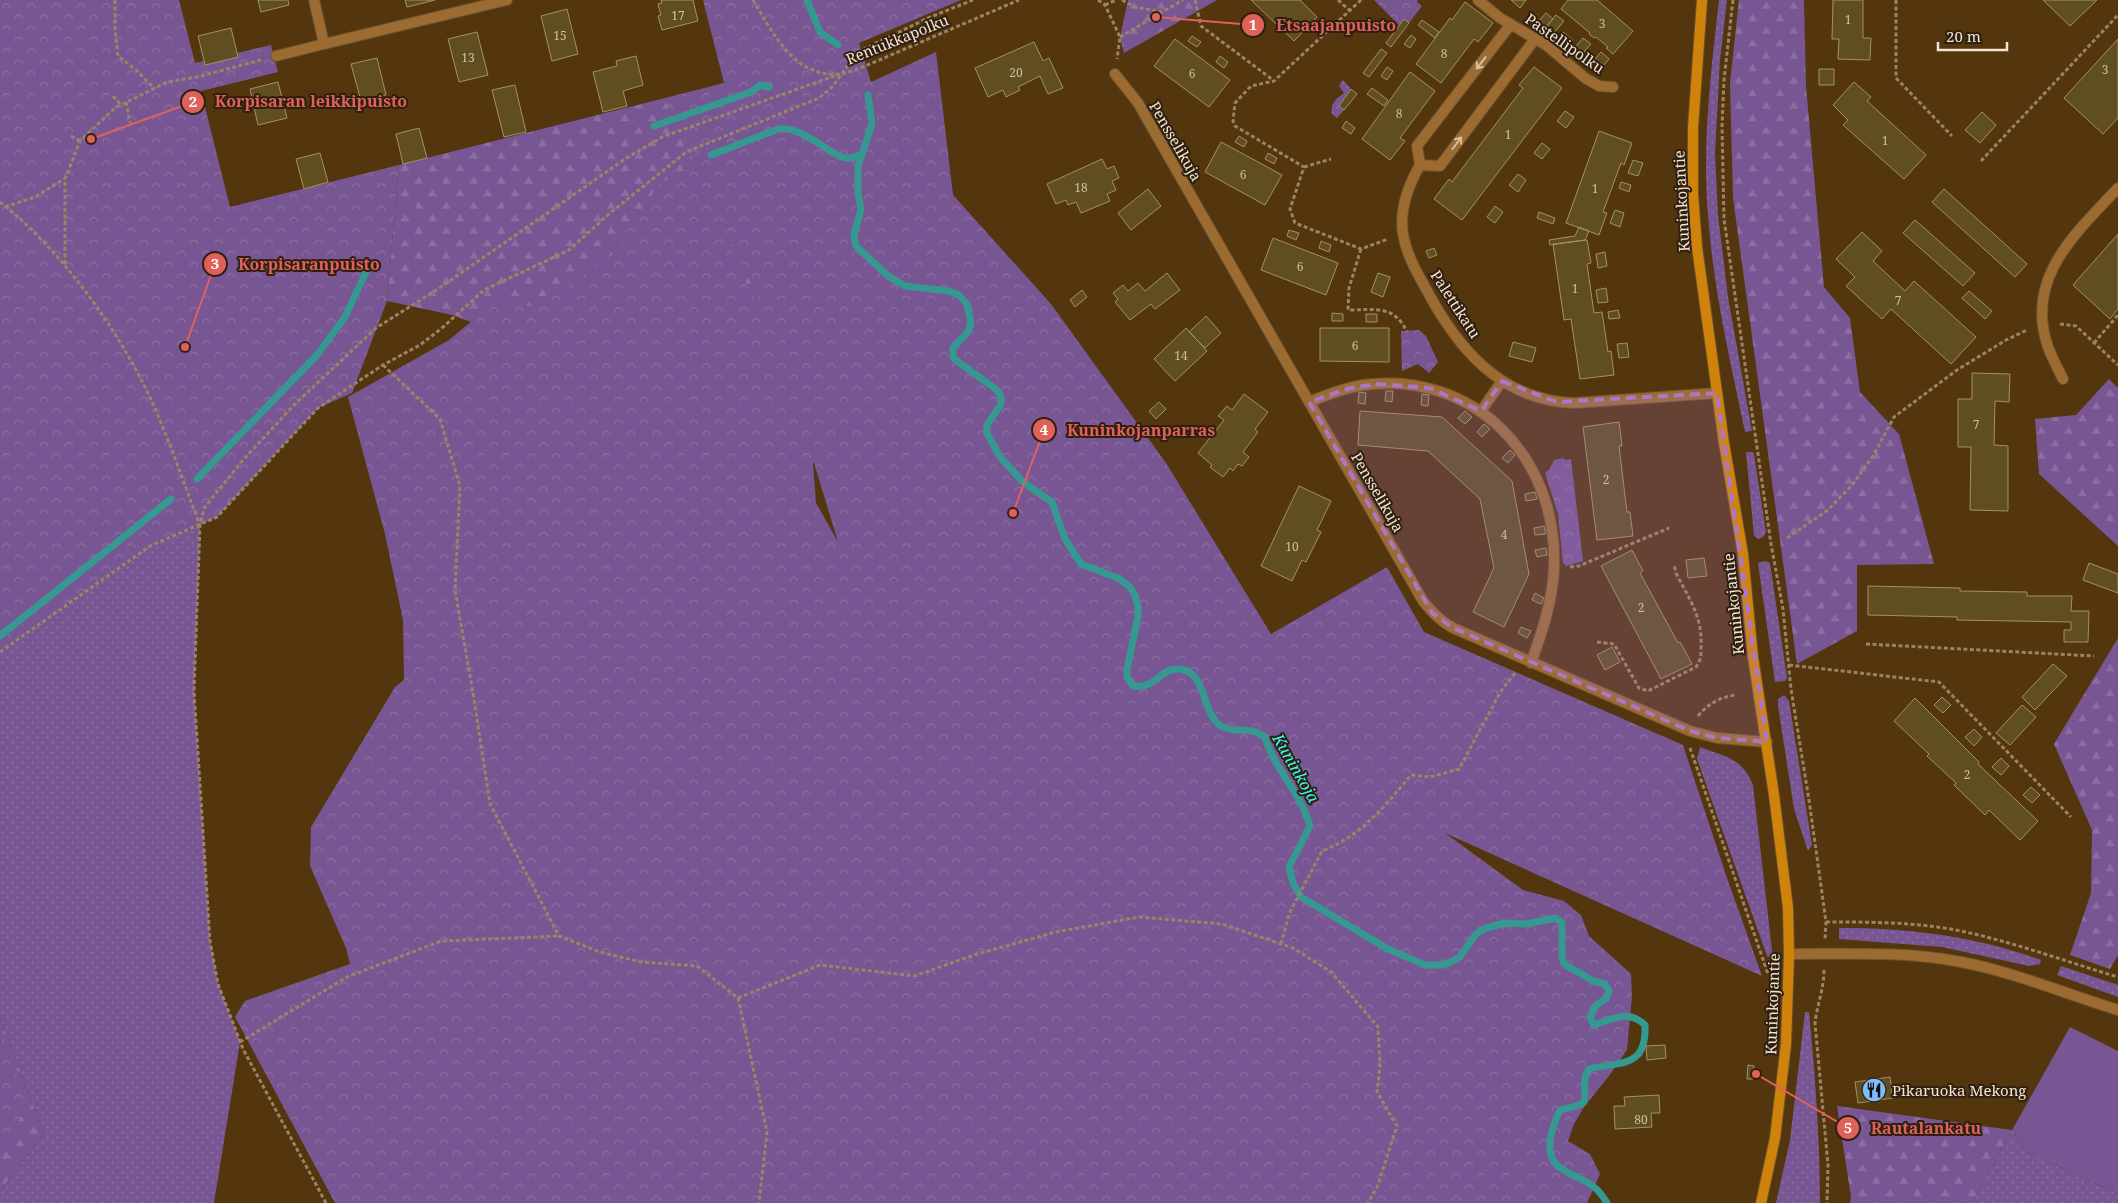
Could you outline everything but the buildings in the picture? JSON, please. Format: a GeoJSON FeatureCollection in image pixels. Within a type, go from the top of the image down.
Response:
{"type":"FeatureCollection","features":[{"type":"Feature","properties":{"kind":"main road","name":"Kuninkojantie"},"geometry":{"type":"LineString","coordinates":[[1702,0],[1692,128],[1698,247],[1717,393],[1743,554],[1754,657],[1788,908],[1789,954],[1786,1044],[1782,1090],[1775,1138],[1761,1203]]}},
{"type":"Feature","properties":{"kind":"street"},"geometry":{"type":"LineString","coordinates":[[314,0],[324,44]]}},
{"type":"Feature","properties":{"kind":"street"},"geometry":{"type":"LineString","coordinates":[[276,56],[507,0]]}},
{"type":"Feature","properties":{"kind":"street","name":"Pastellipolku"},"geometry":{"type":"LineString","coordinates":[[1478,0],[1511,24],[1546,45],[1585,78],[1599,86],[1613,87]]}},
{"type":"Feature","properties":{"kind":"street","name":"Palettikatu"},"geometry":{"type":"LineString","coordinates":[[1511,24],[1417,146],[1420,165],[1410,182],[1404,198],[1403,235],[1412,262],[1434,304],[1449,327],[1473,357],[1502,381],[1536,398],[1574,403],[1717,393]]}},
{"type":"Feature","properties":{"kind":"street"},"geometry":{"type":"LineString","coordinates":[[1420,165],[1440,166],[1535,39]]}},
{"type":"Feature","properties":{"kind":"street","name":"Pensselikuja"},"geometry":{"type":"LineString","coordinates":[[1115,74],[1138,103],[1423,601],[1432,613],[1442,622],[1453,628],[1690,731],[1717,738],[1766,742]]}},
{"type":"Feature","properties":{"kind":"street"},"geometry":{"type":"LineString","coordinates":[[2062,379],[2048,347],[2043,323],[2042,310],[2048,281],[2058,256],[2070,240],[2118,188]]}},
{"type":"Feature","properties":{"kind":"street"},"geometry":{"type":"LineString","coordinates":[[1481,410],[1502,381]]}},
{"type":"Feature","properties":{"kind":"street"},"geometry":{"type":"LineString","coordinates":[[1309,402],[1350,388],[1378,384],[1430,388],[1460,398],[1481,410],[1515,443],[1535,474],[1548,505],[1554,548],[1554,568],[1546,621],[1528,661]]}},
{"type":"Feature","properties":{"kind":"street"},"geometry":{"type":"LineString","coordinates":[[1789,954],[1904,956],[1960,962],[1986,968],[2118,1010]]}},
{"type":"Feature","properties":{"kind":"path"},"geometry":{"type":"LineString","coordinates":[[115,0],[115,30],[118,56],[155,88]]}},
{"type":"Feature","properties":{"kind":"path","name":"Rentukkapolku"},"geometry":{"type":"LineString","coordinates":[[753,0],[778,42],[793,58],[818,72],[840,74],[863,68],[1019,0]]}},
{"type":"Feature","properties":{"kind":"path"},"geometry":{"type":"LineString","coordinates":[[0,652],[150,546],[217,517],[318,408],[384,365],[420,345],[484,290],[569,250],[609,214],[686,152],[819,98],[832,87],[858,52],[928,18],[973,0]]}},
{"type":"Feature","properties":{"kind":"path"},"geometry":{"type":"LineString","coordinates":[[1098,0],[1105,5],[1120,37],[1115,74]]}},
{"type":"Feature","properties":{"kind":"path"},"geometry":{"type":"LineString","coordinates":[[1105,5],[1116,0]]}},
{"type":"Feature","properties":{"kind":"path"},"geometry":{"type":"LineString","coordinates":[[1122,0],[1135,7],[1163,12]]}},
{"type":"Feature","properties":{"kind":"path"},"geometry":{"type":"LineString","coordinates":[[1120,37],[1183,0]]}},
{"type":"Feature","properties":{"kind":"path"},"geometry":{"type":"LineString","coordinates":[[1195,0],[1201,26],[1274,81]]}},
{"type":"Feature","properties":{"kind":"path"},"geometry":{"type":"LineString","coordinates":[[1338,0],[1349,10]]}},
{"type":"Feature","properties":{"kind":"path"},"geometry":{"type":"LineString","coordinates":[[1332,159],[1304,168],[1235,126],[1232,121],[1235,104],[1251,86],[1274,81],[1361,0]]}},
{"type":"Feature","properties":{"kind":"path"},"geometry":{"type":"LineString","coordinates":[[1732,0],[1724,80],[1722,126],[1724,219],[1771,544],[1783,609],[1789,665],[1826,922],[1899,923],[1957,930],[2058,957],[2118,978]]}},
{"type":"Feature","properties":{"kind":"path"},"geometry":{"type":"LineString","coordinates":[[1896,0],[1896,78],[1952,136]]}},
{"type":"Feature","properties":{"kind":"path"},"geometry":{"type":"LineString","coordinates":[[1981,161],[2118,15]]}},
{"type":"Feature","properties":{"kind":"path"},"geometry":{"type":"LineString","coordinates":[[65,265],[65,179],[80,141],[114,108],[168,82],[197,77],[276,56]]}},
{"type":"Feature","properties":{"kind":"path"},"geometry":{"type":"LineString","coordinates":[[326,1203],[240,1042],[218,984],[210,941],[194,692],[200,525],[204,508],[243,460],[296,403],[376,328],[446,284],[625,159],[662,137],[840,74]]}},
{"type":"Feature","properties":{"kind":"path"},"geometry":{"type":"LineString","coordinates":[[113,96],[121,105]]}},
{"type":"Feature","properties":{"kind":"path"},"geometry":{"type":"LineString","coordinates":[[126,102],[130,123]]}},
{"type":"Feature","properties":{"kind":"path"},"geometry":{"type":"LineString","coordinates":[[71,136],[80,141]]}},
{"type":"Feature","properties":{"kind":"path"},"geometry":{"type":"LineString","coordinates":[[1304,168],[1290,209],[1295,224],[1361,249],[1390,239]]}},
{"type":"Feature","properties":{"kind":"path"},"geometry":{"type":"LineString","coordinates":[[5,207],[35,197],[65,179]]}},
{"type":"Feature","properties":{"kind":"path"},"geometry":{"type":"LineString","coordinates":[[0,202],[65,265],[129,358],[155,410],[200,525]]}},
{"type":"Feature","properties":{"kind":"path"},"geometry":{"type":"LineString","coordinates":[[1361,249],[1349,288],[1348,310],[1383,310],[1401,320],[1406,332]]}},
{"type":"Feature","properties":{"kind":"path"},"geometry":{"type":"LineString","coordinates":[[2094,343],[2118,315]]}},
{"type":"Feature","properties":{"kind":"path"},"geometry":{"type":"LineString","coordinates":[[1787,538],[1828,510],[1852,484],[1873,456],[1894,417],[1957,370],[2006,340],[2043,323],[2076,326],[2118,365]]}},
{"type":"Feature","properties":{"kind":"path"},"geometry":{"type":"LineString","coordinates":[[384,365],[440,419],[460,486],[455,590],[490,804],[559,936]]}},
{"type":"Feature","properties":{"kind":"path"},"geometry":{"type":"LineString","coordinates":[[1554,568],[1579,566],[1670,528]]}},
{"type":"Feature","properties":{"kind":"path"},"geometry":{"type":"LineString","coordinates":[[1597,642],[1614,644],[1639,688],[1643,690],[1648,691],[1696,667],[1701,656],[1701,624],[1676,573],[1674,564]]}},
{"type":"Feature","properties":{"kind":"path"},"geometry":{"type":"LineString","coordinates":[[1866,644],[2094,656]]}},
{"type":"Feature","properties":{"kind":"path"},"geometry":{"type":"LineString","coordinates":[[1281,944],[1289,914],[1322,851],[1338,846],[1362,830],[1411,775],[1430,777],[1459,769],[1501,692],[1528,661]]}},
{"type":"Feature","properties":{"kind":"path"},"geometry":{"type":"LineString","coordinates":[[1789,665],[1939,682],[2071,817]]}},
{"type":"Feature","properties":{"kind":"path"},"geometry":{"type":"LineString","coordinates":[[1736,695],[1721,698],[1709,704],[1698,715],[1690,731],[1690,750],[1768,974]]}},
{"type":"Feature","properties":{"kind":"path"},"geometry":{"type":"LineString","coordinates":[[738,998],[820,965],[914,976],[977,954],[1056,932],[1139,916],[1222,924],[1293,948],[1331,972],[1378,1027],[1380,1066],[1377,1092],[1397,1126],[1378,1185],[1368,1203]]}},
{"type":"Feature","properties":{"kind":"path"},"geometry":{"type":"LineString","coordinates":[[240,1042],[347,978],[441,941],[559,936],[600,952],[641,962],[696,966],[738,998],[767,1132],[758,1203]]}},
{"type":"Feature","properties":{"kind":"path"},"geometry":{"type":"LineString","coordinates":[[1824,989],[1817,1006],[1815,1024],[1828,1164],[1827,1203]]}},
{"type":"Feature","properties":{"kind":"highlighted area"},"geometry":{"type":"Polygon","coordinates":[[[1502,381],[1557,402],[1717,393],[1767,742],[1717,738],[1690,731],[1453,628],[1432,613],[1309,402],[1350,388],[1378,384],[1430,388],[1481,411],[1502,381]]]}},
{"type":"Feature","properties":{"kind":"green space"},"geometry":{"type":"Polygon","coordinates":[[[0,0],[179,0],[195,63],[271,45],[278,72],[201,91],[230,207],[399,165],[387,301],[352,393],[318,408],[217,517],[150,546],[0,653],[0,0]]]}},
{"type":"Feature","properties":{"kind":"green space"},"geometry":{"type":"Polygon","coordinates":[[[703,0],[961,0],[859,43],[871,82],[936,52],[953,195],[1051,304],[1166,463],[1271,634],[1387,567],[1424,632],[1683,745],[1762,976],[1445,833],[1523,890],[1564,901],[1581,915],[1589,936],[1631,974],[1632,996],[1627,1050],[1584,1107],[1574,1124],[1568,1141],[1590,1154],[1600,1174],[1587,1203],[335,1203],[235,1017],[245,1001],[350,964],[346,948],[310,866],[311,827],[395,687],[404,680],[403,620],[385,534],[348,397],[449,340],[495,302],[538,307],[613,254],[659,184],[695,165],[665,98],[724,83],[703,0]],[[715,208],[736,263],[784,353],[715,208]],[[814,463],[816,503],[838,542],[814,463]]]}},
{"type":"Feature","properties":{"kind":"green space"},"geometry":{"type":"Polygon","coordinates":[[[1128,0],[1217,0],[1124,53],[1120,37],[1128,0]]]}},
{"type":"Feature","properties":{"kind":"green space"},"geometry":{"type":"Polygon","coordinates":[[[1374,0],[1418,0],[1417,2],[1422,6],[1409,23],[1404,19],[1399,25],[1374,0]]]}},
{"type":"Feature","properties":{"kind":"green space"},"geometry":{"type":"Polygon","coordinates":[[[1719,0],[1727,0],[1720,60],[1715,153],[1718,215],[1728,297],[1752,431],[1745,432],[1718,297],[1710,242],[1706,188],[1710,81],[1719,0]]]}},
{"type":"Feature","properties":{"kind":"green space"},"geometry":{"type":"Polygon","coordinates":[[[1739,0],[1804,0],[1806,86],[1824,287],[1850,318],[1860,392],[1899,434],[1934,564],[1857,565],[1857,631],[1797,664],[1733,198],[1730,83],[1739,0]]]}},
{"type":"Feature","properties":{"kind":"green space"},"geometry":{"type":"Polygon","coordinates":[[[1343,80],[1351,89],[1339,106],[1344,110],[1337,118],[1332,114],[1332,107],[1336,99],[1344,93],[1339,86],[1343,80]]]}},
{"type":"Feature","properties":{"kind":"green space"},"geometry":{"type":"Polygon","coordinates":[[[665,98],[788,360],[808,446],[452,315],[387,301],[399,165],[665,98]]]}},
{"type":"Feature","properties":{"kind":"green space"},"geometry":{"type":"Polygon","coordinates":[[[1419,330],[1426,336],[1438,362],[1429,373],[1418,364],[1402,371],[1401,331],[1419,330]]]}},
{"type":"Feature","properties":{"kind":"green space"},"geometry":{"type":"Polygon","coordinates":[[[2109,379],[2118,388],[2118,546],[2039,474],[2035,419],[2076,415],[2109,379]]]}},
{"type":"Feature","properties":{"kind":"green space"},"geometry":{"type":"Polygon","coordinates":[[[1746,452],[1754,454],[1766,532],[1759,539],[1754,536],[1746,452]]]}},
{"type":"Feature","properties":{"kind":"green space"},"geometry":{"type":"Polygon","coordinates":[[[1564,458],[1565,460],[1571,459],[1583,561],[1566,566],[1563,563],[1558,514],[1545,473],[1549,470],[1554,460],[1564,458]]]}},
{"type":"Feature","properties":{"kind":"green space"},"geometry":{"type":"Polygon","coordinates":[[[200,525],[194,692],[210,941],[218,984],[240,1042],[214,1203],[0,1203],[0,1191],[44,1133],[0,1018],[0,653],[150,546],[200,525]]]}},
{"type":"Feature","properties":{"kind":"green space"},"geometry":{"type":"Polygon","coordinates":[[[1766,561],[1770,563],[1787,678],[1785,681],[1775,682],[1758,563],[1766,561]]]}},
{"type":"Feature","properties":{"kind":"green space"},"geometry":{"type":"Polygon","coordinates":[[[2118,638],[2118,955],[2110,969],[2070,955],[2091,893],[2092,830],[2054,744],[2118,638]]]}},
{"type":"Feature","properties":{"kind":"green space"},"geometry":{"type":"Polygon","coordinates":[[[1784,695],[1789,701],[1812,845],[1808,851],[1794,809],[1778,706],[1778,699],[1784,695]]]}},
{"type":"Feature","properties":{"kind":"green space"},"geometry":{"type":"Polygon","coordinates":[[[1700,747],[1738,763],[1749,776],[1753,785],[1773,959],[1767,956],[1697,759],[1700,747]]]}},
{"type":"Feature","properties":{"kind":"green space"},"geometry":{"type":"Polygon","coordinates":[[[1839,928],[1865,928],[1941,935],[1991,945],[2041,960],[2040,964],[2029,966],[1942,947],[1839,939],[1839,928]]]}},
{"type":"Feature","properties":{"kind":"green space"},"geometry":{"type":"Polygon","coordinates":[[[2061,966],[2118,985],[2118,997],[2057,975],[2061,966]]]}},
{"type":"Feature","properties":{"kind":"green space"},"geometry":{"type":"Polygon","coordinates":[[[1805,1012],[1809,1012],[1813,1059],[1820,1203],[1776,1203],[1790,1140],[1805,1012]]]}},
{"type":"Feature","properties":{"kind":"green space"},"geometry":{"type":"Polygon","coordinates":[[[0,1018],[44,1133],[0,1191],[0,1018]]]}},
{"type":"Feature","properties":{"kind":"green space"},"geometry":{"type":"Polygon","coordinates":[[[0,1026],[28,1104],[0,1154],[0,1026]]]}},
{"type":"Feature","properties":{"kind":"green space"},"geometry":{"type":"Polygon","coordinates":[[[2070,1027],[2118,1051],[2118,1194],[2025,1151],[2012,1130],[2070,1027]]]}},
{"type":"Feature","properties":{"kind":"green space"},"geometry":{"type":"Polygon","coordinates":[[[1837,1106],[2012,1130],[1972,1203],[1850,1203],[1851,1197],[1837,1106]]]}},
{"type":"Feature","properties":{"kind":"green space"},"geometry":{"type":"Polygon","coordinates":[[[2012,1130],[2025,1151],[2118,1194],[2118,1203],[1972,1203],[2012,1130]]]}},
{"type":"Feature","properties":{"kind":"waterway","name":"Kuninkoja"},"geometry":{"type":"LineString","coordinates":[[807,0],[820,32],[838,45]]}},
{"type":"Feature","properties":{"kind":"waterway"},"geometry":{"type":"LineString","coordinates":[[654,126],[751,92],[760,85],[769,87]]}},
{"type":"Feature","properties":{"kind":"waterway","name":"Kuninkoja"},"geometry":{"type":"LineString","coordinates":[[868,95],[872,124],[858,166],[858,192],[861,210],[854,234],[856,246],[888,276],[905,286],[949,291],[959,295],[967,304],[971,324],[967,333],[953,348],[953,358],[997,390],[1001,397],[1001,404],[987,425],[987,433],[1000,457],[1023,482],[1052,502],[1065,539],[1081,564],[1118,578],[1130,587],[1135,595],[1138,616],[1127,670],[1127,677],[1133,686],[1147,685],[1172,670],[1187,671],[1194,676],[1217,723],[1225,728],[1253,731],[1265,737],[1269,749],[1306,814],[1310,826],[1289,867],[1293,883],[1301,897],[1386,948],[1425,965],[1444,965],[1459,958],[1476,934],[1486,928],[1505,923],[1526,924],[1556,918],[1562,923],[1562,957],[1564,964],[1593,981],[1605,984],[1609,991],[1606,999],[1596,1005],[1590,1017],[1594,1025],[1626,1016],[1633,1017],[1645,1025],[1641,1050],[1636,1057],[1629,1061],[1589,1069],[1585,1077],[1584,1102],[1560,1110],[1550,1139],[1551,1154],[1558,1166],[1590,1184],[1602,1195],[1607,1203]]}},
{"type":"Feature","properties":{"kind":"waterway"},"geometry":{"type":"LineString","coordinates":[[711,155],[778,129],[799,132],[843,157],[851,158],[861,154]]}},
{"type":"Feature","properties":{"kind":"waterway"},"geometry":{"type":"LineString","coordinates":[[197,479],[317,355],[345,317],[367,270]]}},
{"type":"Feature","properties":{"kind":"waterway"},"geometry":{"type":"LineString","coordinates":[[0,636],[171,499]]}},
{"type":"Feature","properties":{"kind":"place","name":"Etsaajanpuisto"},"geometry":{"type":"Point","coordinates":[1156,17]}},
{"type":"Feature","properties":{"kind":"place","name":"Korpisaran leikkipuisto"},"geometry":{"type":"Point","coordinates":[91,139]}},
{"type":"Feature","properties":{"kind":"place","name":"Korpisaranpuisto"},"geometry":{"type":"Point","coordinates":[185,347]}},
{"type":"Feature","properties":{"kind":"place","name":"Kuninkojanparras"},"geometry":{"type":"Point","coordinates":[1013,513]}},
{"type":"Feature","properties":{"kind":"place","name":"Rautalankatu"},"geometry":{"type":"Point","coordinates":[1756,1074]}},
{"type":"Feature","properties":{"kind":"place","name":"Pikaruoka Mekong"},"geometry":{"type":"Point","coordinates":[1874,1090]}}]}
